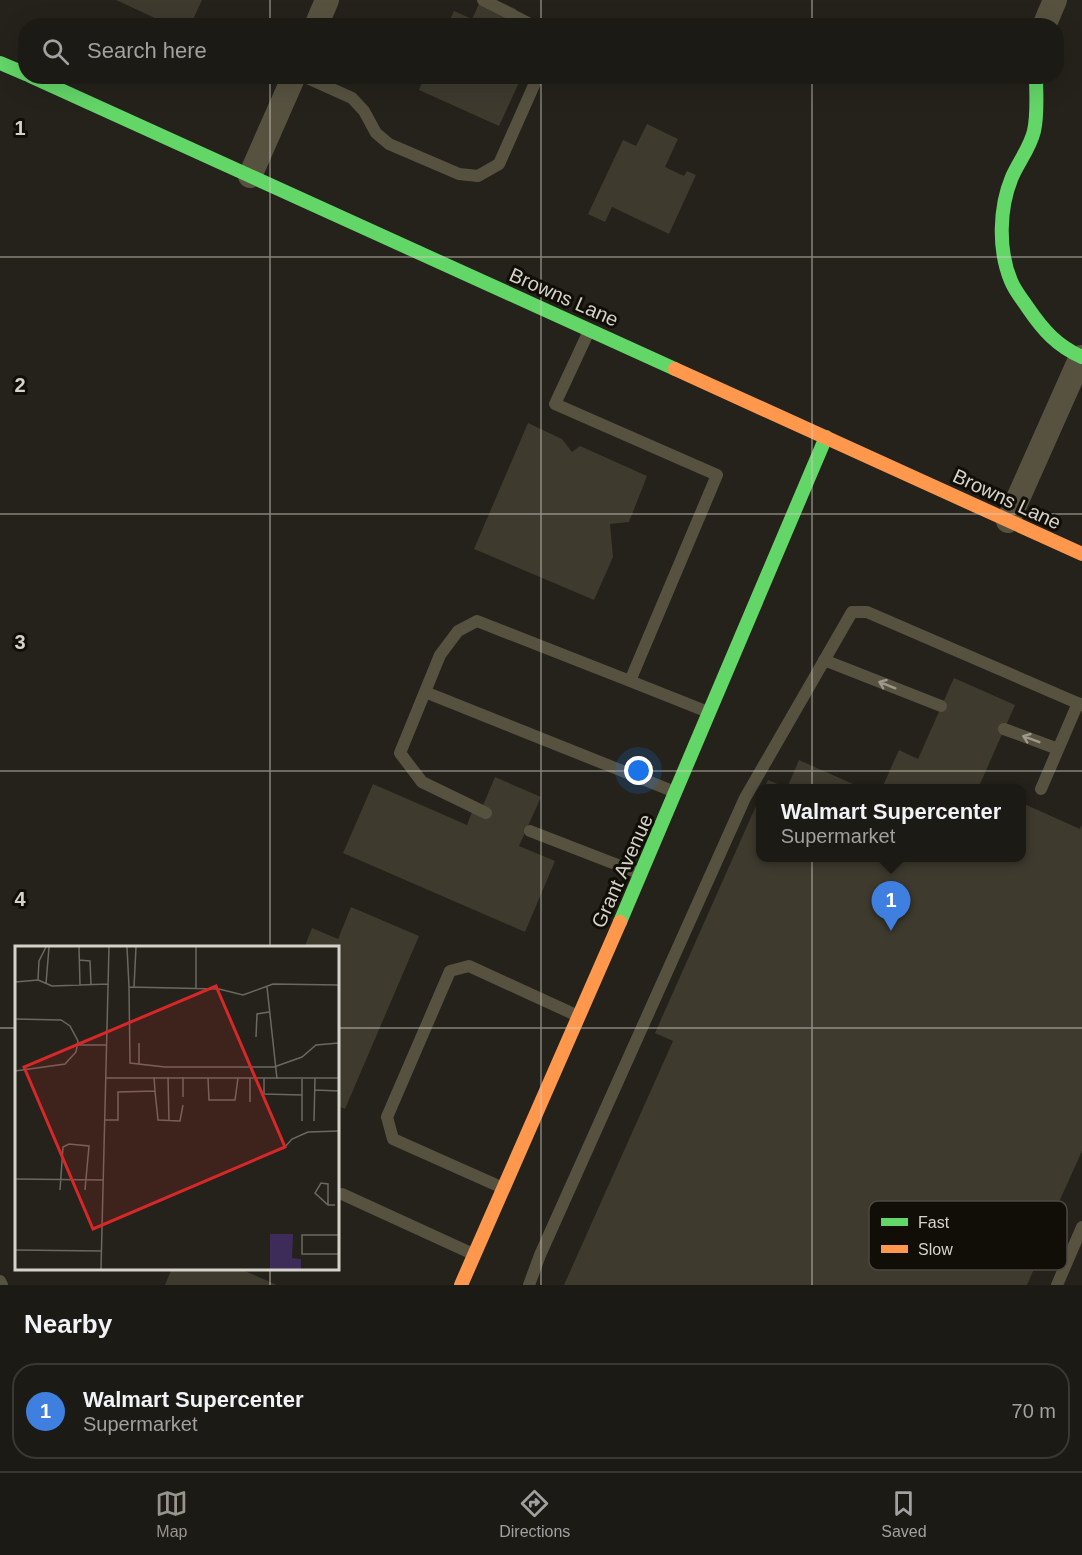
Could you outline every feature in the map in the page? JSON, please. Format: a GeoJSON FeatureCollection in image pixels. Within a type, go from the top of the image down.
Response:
{"type":"FeatureCollection","features":[{"type":"Feature","properties":{"kind":"street"},"geometry":{"type":"LineString","coordinates":[[319,18],[327,0]]}},
{"type":"Feature","properties":{"kind":"street"},"geometry":{"type":"LineString","coordinates":[[1047,18],[1055,0]]}},
{"type":"Feature","properties":{"kind":"street"},"geometry":{"type":"LineString","coordinates":[[0,63],[18,71]]}},
{"type":"Feature","properties":{"kind":"street","name":"Browns Lane"},"geometry":{"type":"LineString","coordinates":[[48,84],[1082,555]]}},
{"type":"Feature","properties":{"kind":"street"},"geometry":{"type":"LineString","coordinates":[[250,176],[290,84]]}},
{"type":"Feature","properties":{"kind":"street"},"geometry":{"type":"LineString","coordinates":[[1008,520],[1081,357],[1067,351],[1044,332],[1011,283],[1005,259],[1003,237],[1005,208],[1012,178],[1030,144],[1035,128],[1036,84]]}},
{"type":"Feature","properties":{"kind":"street","name":"Grant Avenue"},"geometry":{"type":"LineString","coordinates":[[461,1285],[678,793],[826,437]]}},
{"type":"Feature","properties":{"kind":"lane"},"geometry":{"type":"LineString","coordinates":[[483,0],[518,18]]}},
{"type":"Feature","properties":{"kind":"lane"},"geometry":{"type":"LineString","coordinates":[[321,84],[352,98],[364,111],[376,133],[389,144],[459,174],[478,176],[498,164],[533,84]]}},
{"type":"Feature","properties":{"kind":"lane"},"geometry":{"type":"LineString","coordinates":[[589,330],[555,404],[717,475],[630,681]]}},
{"type":"Feature","properties":{"kind":"lane"},"geometry":{"type":"LineString","coordinates":[[529,1285],[540,1255],[745,798],[852,612],[867,612],[1080,704],[1041,789]]}},
{"type":"Feature","properties":{"kind":"lane"},"geometry":{"type":"LineString","coordinates":[[486,813],[422,782],[400,753],[440,655],[458,631],[477,621],[711,713]]}},
{"type":"Feature","properties":{"kind":"lane"},"geometry":{"type":"LineString","coordinates":[[824,660],[941,706]]}},
{"type":"Feature","properties":{"kind":"lane"},"geometry":{"type":"LineString","coordinates":[[425,692],[678,793]]}},
{"type":"Feature","properties":{"kind":"lane"},"geometry":{"type":"LineString","coordinates":[[1004,729],[1058,749]]}},
{"type":"Feature","properties":{"kind":"lane"},"geometry":{"type":"LineString","coordinates":[[531,831],[642,875]]}},
{"type":"Feature","properties":{"kind":"lane"},"geometry":{"type":"LineString","coordinates":[[504,1188],[393,1138],[387,1117],[450,971],[469,966],[579,1017]]}},
{"type":"Feature","properties":{"kind":"lane"},"geometry":{"type":"LineString","coordinates":[[342,1194],[474,1255]]}},
{"type":"Feature","properties":{"kind":"lane"},"geometry":{"type":"LineString","coordinates":[[1067,1262],[1082,1227]]}},
{"type":"Feature","properties":{"kind":"lane"},"geometry":{"type":"LineString","coordinates":[[1057,1285],[1063,1270]]}},
{"type":"Feature","properties":{"kind":"lane"},"geometry":{"type":"LineString","coordinates":[[0,1281],[2,1285]]}},
{"type":"Feature","properties":{"kind":"building"},"geometry":{"type":"Polygon","coordinates":[[[116,0],[202,0],[194,18],[155,18],[116,0]]]}},
{"type":"Feature","properties":{"kind":"building"},"geometry":{"type":"Polygon","coordinates":[[[481,0],[496,0],[516,9],[512,18],[472,18],[481,0]]]}},
{"type":"Feature","properties":{"kind":"building"},"geometry":{"type":"Polygon","coordinates":[[[454,11],[470,18],[451,18],[454,11]]]}},
{"type":"Feature","properties":{"kind":"building"},"geometry":{"type":"Polygon","coordinates":[[[421,84],[518,84],[499,126],[419,90],[421,84]]]}},
{"type":"Feature","properties":{"kind":"building"},"geometry":{"type":"Polygon","coordinates":[[[647,124],[678,139],[665,167],[684,176],[687,171],[696,175],[669,234],[612,207],[605,222],[588,214],[623,140],[636,146],[647,124]]]}},
{"type":"Feature","properties":{"kind":"building"},"geometry":{"type":"Polygon","coordinates":[[[528,423],[562,439],[572,452],[580,446],[647,476],[629,522],[610,524],[613,557],[594,600],[474,549],[528,423]]]}},
{"type":"Feature","properties":{"kind":"building"},"geometry":{"type":"Polygon","coordinates":[[[954,678],[1015,705],[980,784],[884,784],[899,750],[918,759],[954,678]]]}},
{"type":"Feature","properties":{"kind":"building"},"geometry":{"type":"Polygon","coordinates":[[[799,760],[853,784],[789,784],[799,760]]]}},
{"type":"Feature","properties":{"kind":"building"},"geometry":{"type":"Polygon","coordinates":[[[495,777],[541,797],[519,846],[555,861],[525,932],[343,853],[373,784],[467,825],[474,807],[481,810],[495,777]]]}},
{"type":"Feature","properties":{"kind":"building"},"geometry":{"type":"Polygon","coordinates":[[[768,780],[778,784],[766,784],[768,780]]]}},
{"type":"Feature","properties":{"kind":"building"},"geometry":{"type":"Polygon","coordinates":[[[1026,805],[1080,829],[1082,825],[1082,1151],[1059,1201],[869,1201],[869,1270],[1033,1270],[1027,1285],[564,1285],[673,1041],[655,1033],[756,806],[756,862],[1026,862],[1026,805]]]}},
{"type":"Feature","properties":{"kind":"building"},"geometry":{"type":"Polygon","coordinates":[[[351,907],[419,936],[345,1109],[339,1106],[339,946],[305,946],[312,928],[338,939],[351,907]]]}},
{"type":"Feature","properties":{"kind":"building"},"geometry":{"type":"Polygon","coordinates":[[[171,1270],[243,1270],[277,1285],[165,1285],[171,1270]]]}},
{"type":"Feature","properties":{"kind":"traffic: fast"},"geometry":{"type":"LineString","coordinates":[[0,63],[18,71]]}},
{"type":"Feature","properties":{"kind":"traffic: fast"},"geometry":{"type":"LineString","coordinates":[[48,84],[675,369]]}},
{"type":"Feature","properties":{"kind":"traffic: fast"},"geometry":{"type":"LineString","coordinates":[[1036,84],[1034,131],[1012,177],[1005,202],[1002,229],[1004,256],[1013,285],[1039,323],[1051,337],[1082,357]]}},
{"type":"Feature","properties":{"kind":"traffic: fast"},"geometry":{"type":"LineString","coordinates":[[620,922],[826,437]]}},
{"type":"Feature","properties":{"kind":"traffic: slow"},"geometry":{"type":"LineString","coordinates":[[675,369],[1082,554]]}},
{"type":"Feature","properties":{"kind":"traffic: slow"},"geometry":{"type":"LineString","coordinates":[[461,1285],[620,922]]}},
{"type":"Feature","properties":{"kind":"place","name":"Walmart Supercenter"},"geometry":{"type":"Point","coordinates":[891,931]}}]}
